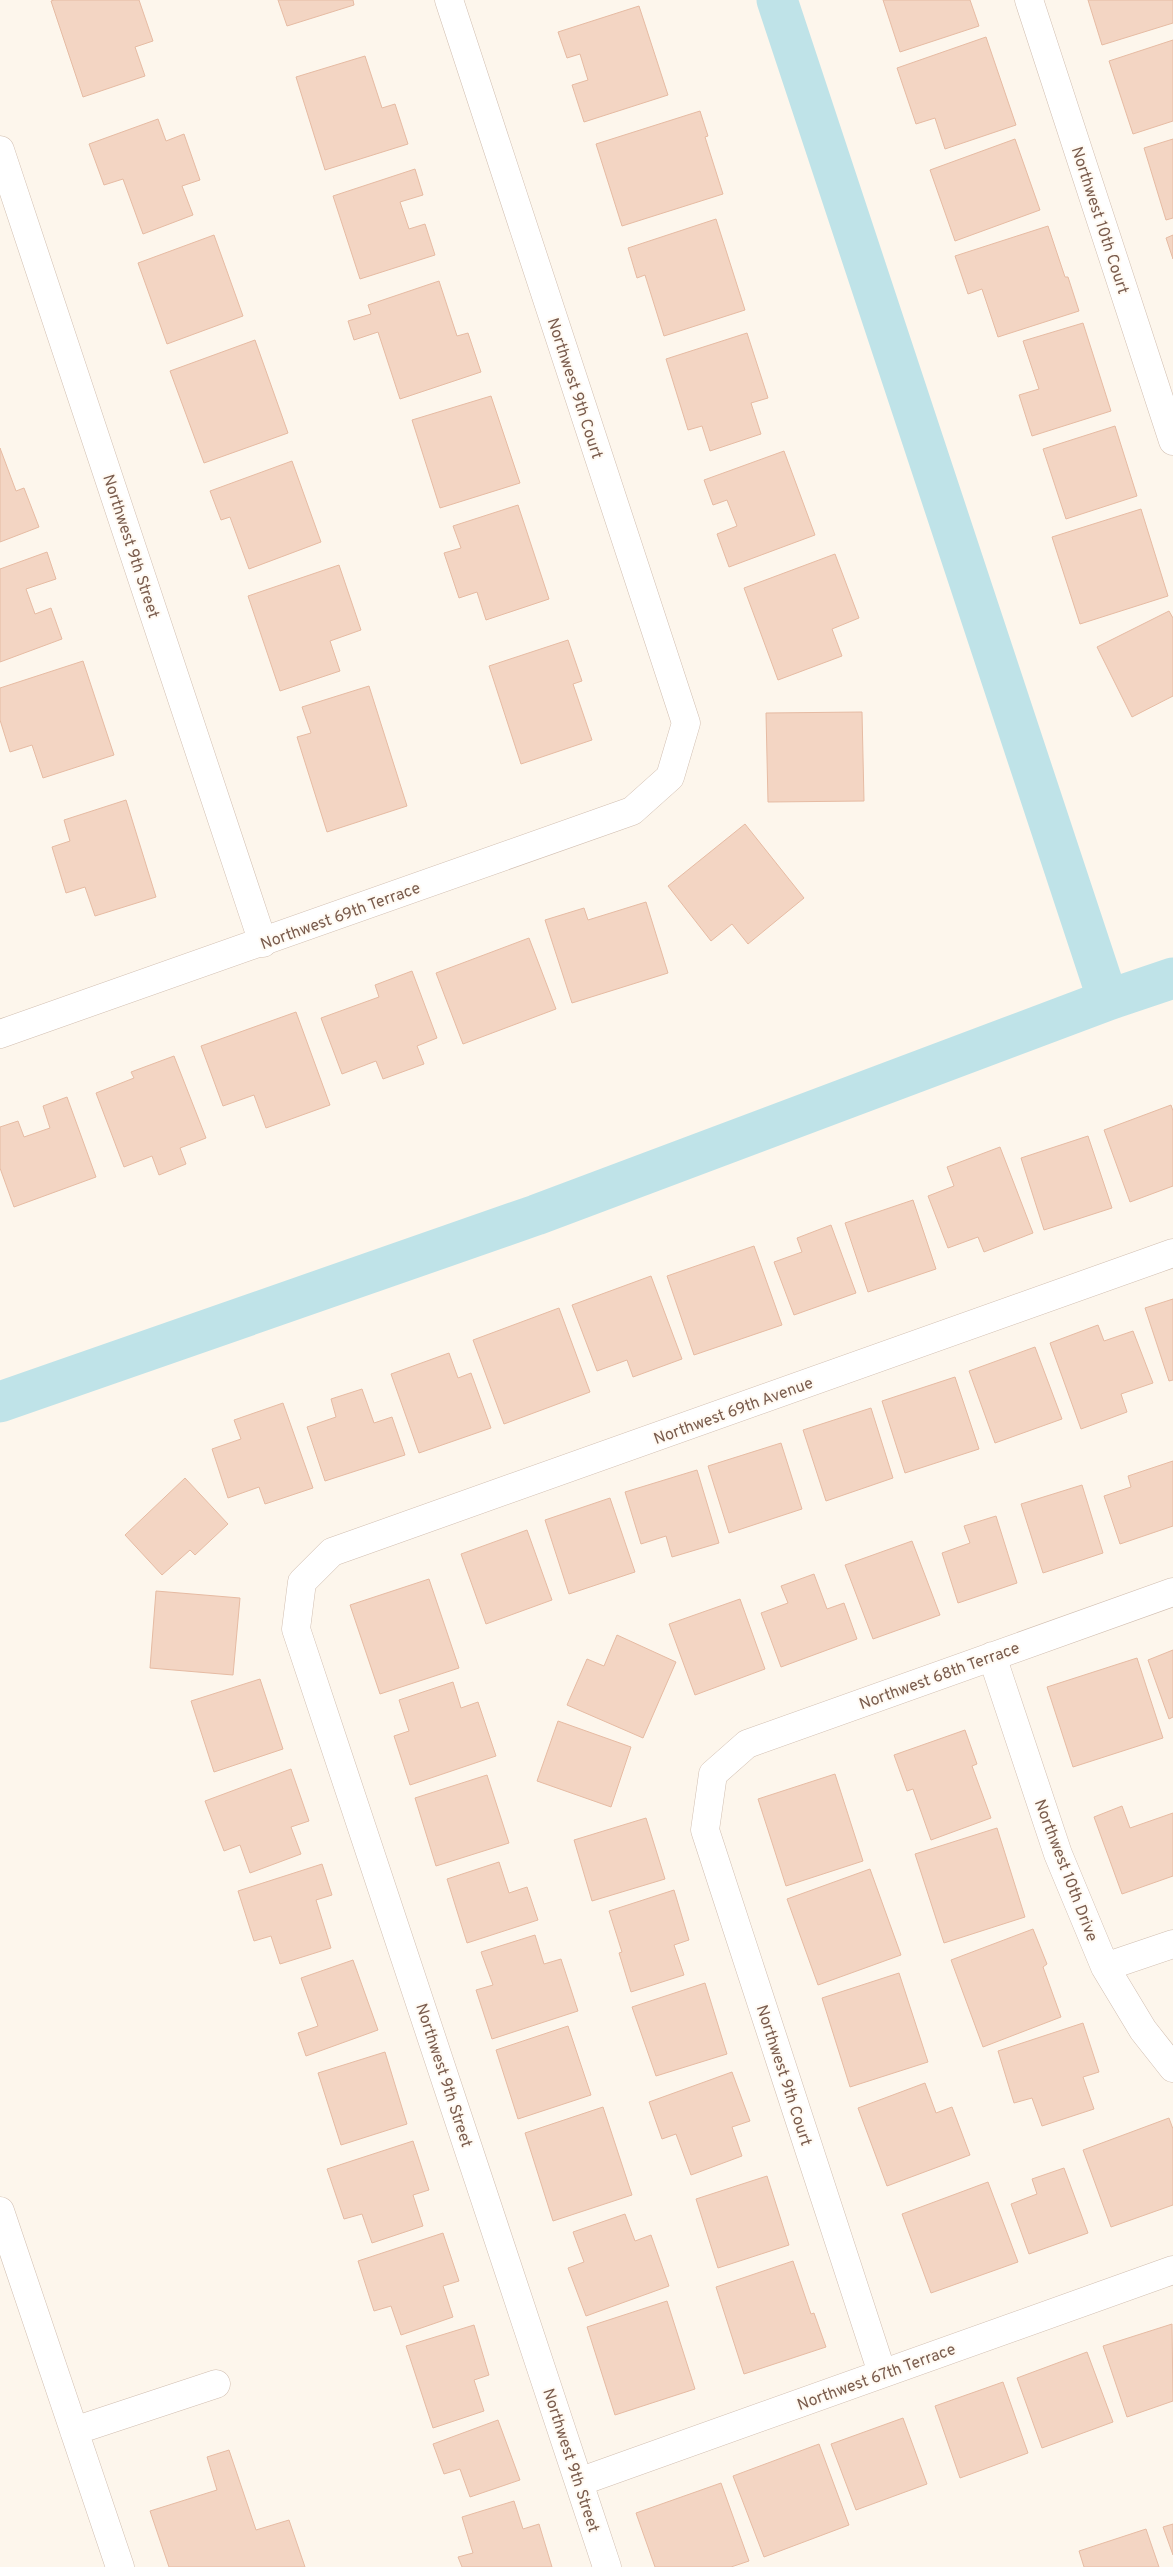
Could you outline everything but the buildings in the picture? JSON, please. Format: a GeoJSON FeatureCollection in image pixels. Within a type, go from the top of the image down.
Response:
{"type":"FeatureCollection","features":[{"type":"Feature","properties":{"kind":"street","name":"Northwest 9th Court"},"geometry":{"type":"LineString","coordinates":[[449,0],[686,723],[670,777]]}},
{"type":"Feature","properties":{"kind":"street","name":"Northwest 10th Court"},"geometry":{"type":"LineString","coordinates":[[1029,0],[1173,441]]}},
{"type":"Feature","properties":{"kind":"street","name":"Northwest 9th Street"},"geometry":{"type":"LineString","coordinates":[[0,150],[263,943]]}},
{"type":"Feature","properties":{"kind":"street","name":"Northwest 69th Terrace"},"geometry":{"type":"LineString","coordinates":[[0,1034],[263,943],[632,811],[670,777]]}},
{"type":"Feature","properties":{"kind":"street","name":"Northwest 69th Avenue"},"geometry":{"type":"LineString","coordinates":[[302,1582],[332,1552],[1173,1253]]}},
{"type":"Feature","properties":{"kind":"street","name":"Northwest 9th Street"},"geometry":{"type":"LineString","coordinates":[[302,1582],[296,1628],[607,2567]]}},
{"type":"Feature","properties":{"kind":"street","name":"Northwest 68th Terrace"},"geometry":{"type":"LineString","coordinates":[[713,1774],[747,1744],[1173,1592]]}},
{"type":"Feature","properties":{"kind":"street","name":"Northwest 10th Drive"},"geometry":{"type":"LineString","coordinates":[[992,1656],[1058,1854],[1105,1967],[1143,2030],[1173,2068]]}},
{"type":"Feature","properties":{"kind":"street","name":"Northwest 9th Court"},"geometry":{"type":"LineString","coordinates":[[713,1774],[706,1830],[882,2373]]}},
{"type":"Feature","properties":{"kind":"street"},"geometry":{"type":"LineString","coordinates":[[1105,1967],[1173,1944]]}},
{"type":"Feature","properties":{"kind":"street"},"geometry":{"type":"LineString","coordinates":[[0,2211],[120,2567]]}},
{"type":"Feature","properties":{"kind":"street","name":"Northwest 67th Terrace"},"geometry":{"type":"LineString","coordinates":[[580,2482],[1173,2270]]}},
{"type":"Feature","properties":{"kind":"street"},"geometry":{"type":"LineString","coordinates":[[74,2431],[216,2384]]}},
{"type":"Feature","properties":{"kind":"waterway"},"geometry":{"type":"LineString","coordinates":[[777,0],[1108,1000]]}},
{"type":"Feature","properties":{"kind":"waterway"},"geometry":{"type":"LineString","coordinates":[[0,1402],[536,1215],[1108,1000],[1173,978]]}}]}
